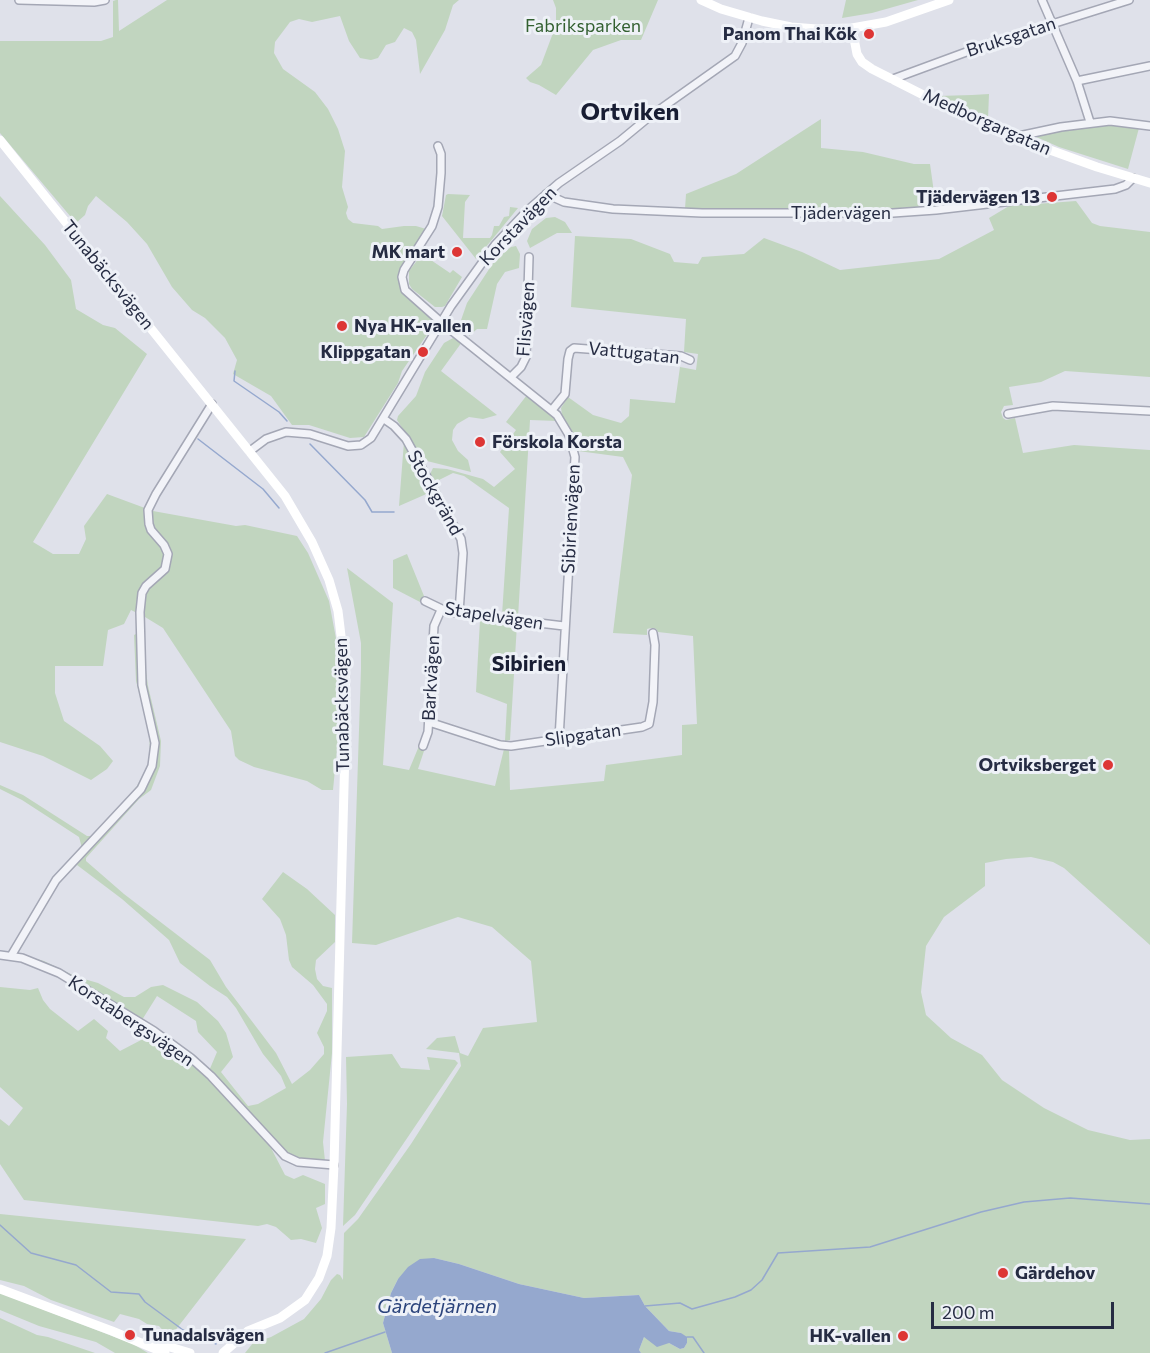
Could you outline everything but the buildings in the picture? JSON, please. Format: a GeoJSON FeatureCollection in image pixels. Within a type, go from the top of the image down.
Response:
{"type":"FeatureCollection","features":[{"type":"Feature","properties":{"kind":"street"},"geometry":{"type":"LineString","coordinates":[[19,0],[94,2],[105,0]]}},
{"type":"Feature","properties":{"kind":"street"},"geometry":{"type":"LineString","coordinates":[[701,0],[749,18],[798,28],[852,28],[897,20],[950,0]]}},
{"type":"Feature","properties":{"kind":"street"},"geometry":{"type":"LineString","coordinates":[[1042,0],[1077,81],[1090,122]]}},
{"type":"Feature","properties":{"kind":"street","name":"Bruksgatan"},"geometry":{"type":"LineString","coordinates":[[893,80],[988,44],[1130,0]]}},
{"type":"Feature","properties":{"kind":"street","name":"Korstavägen"},"geometry":{"type":"LineString","coordinates":[[250,451],[275,435],[295,432],[310,434],[348,446],[361,445],[371,438],[441,322],[495,245],[546,194],[620,141],[649,117],[731,60],[740,49],[749,18]]}},
{"type":"Feature","properties":{"kind":"street","name":"Medborgargatan"},"geometry":{"type":"LineString","coordinates":[[852,28],[857,54],[862,62],[893,80],[1014,137],[1150,183]]}},
{"type":"Feature","properties":{"kind":"street"},"geometry":{"type":"LineString","coordinates":[[1077,81],[1150,66]]}},
{"type":"Feature","properties":{"kind":"street"},"geometry":{"type":"LineString","coordinates":[[1014,137],[1110,120],[1150,126]]}},
{"type":"Feature","properties":{"kind":"street","name":"Tunabäcksvägen"},"geometry":{"type":"LineString","coordinates":[[0,140],[285,496],[312,542],[338,611],[346,681],[346,712],[334,1165],[331,1228],[327,1256],[319,1278],[305,1300],[280,1318],[254,1328],[224,1353]]}},
{"type":"Feature","properties":{"kind":"street"},"geometry":{"type":"LineString","coordinates":[[438,146],[441,154],[438,207],[432,226],[409,262],[402,278],[405,290],[441,322]]}},
{"type":"Feature","properties":{"kind":"street","name":"Tjädervägen"},"geometry":{"type":"LineString","coordinates":[[546,194],[564,202],[586,206],[702,213],[893,213],[1114,189],[1126,185],[1134,178]]}},
{"type":"Feature","properties":{"kind":"street","name":"Flisvägen"},"geometry":{"type":"LineString","coordinates":[[511,377],[521,367],[526,357],[529,257]]}},
{"type":"Feature","properties":{"kind":"street","name":"Sibirienvägen"},"geometry":{"type":"LineString","coordinates":[[441,322],[552,410],[564,425],[575,457],[564,626],[560,739]]}},
{"type":"Feature","properties":{"kind":"street","name":"Vattugatan"},"geometry":{"type":"LineString","coordinates":[[552,410],[565,394],[567,358],[574,348],[681,356],[690,360]]}},
{"type":"Feature","properties":{"kind":"street"},"geometry":{"type":"LineString","coordinates":[[11,956],[56,880],[141,789],[152,766],[155,743],[142,685],[140,612],[142,593],[165,568],[168,554],[164,545],[151,530],[148,510],[212,404]]}},
{"type":"Feature","properties":{"kind":"street"},"geometry":{"type":"LineString","coordinates":[[1008,414],[1053,406],[1150,411]]}},
{"type":"Feature","properties":{"kind":"street","name":"Stockgränd"},"geometry":{"type":"LineString","coordinates":[[384,418],[406,439],[461,539],[463,553],[459,613]]}},
{"type":"Feature","properties":{"kind":"street","name":"Stapelvägen"},"geometry":{"type":"LineString","coordinates":[[425,601],[441,610],[564,626]]}},
{"type":"Feature","properties":{"kind":"street","name":"Barkvägen"},"geometry":{"type":"LineString","coordinates":[[423,746],[429,722],[434,626],[441,610]]}},
{"type":"Feature","properties":{"kind":"street","name":"Slipgatan"},"geometry":{"type":"LineString","coordinates":[[429,722],[500,745],[511,746],[649,724],[653,702],[655,645],[653,633]]}},
{"type":"Feature","properties":{"kind":"street","name":"Korstabergsvägen"},"geometry":{"type":"LineString","coordinates":[[0,955],[32,961],[59,973],[154,1031],[191,1058],[285,1156],[298,1162],[334,1165]]}},
{"type":"Feature","properties":{"kind":"street"},"geometry":{"type":"LineString","coordinates":[[0,1289],[165,1353]]}},
{"type":"Feature","properties":{"kind":"street"},"geometry":{"type":"LineString","coordinates":[[112,1331],[190,1353]]}},
{"type":"Feature","properties":{"kind":"street"},"geometry":{"type":"LineString","coordinates":[[235,1353],[241,1338]]}},
{"type":"Feature","properties":{"kind":"green space"},"geometry":{"type":"Polygon","coordinates":[[[118,0],[119,31],[167,0],[459,0],[453,5],[445,30],[420,74],[416,40],[412,32],[404,28],[395,42],[386,45],[378,58],[371,60],[360,58],[349,41],[340,16],[312,22],[299,19],[290,22],[275,42],[274,53],[283,69],[315,92],[328,109],[338,129],[345,151],[342,187],[348,207],[346,213],[348,219],[353,223],[378,226],[382,229],[416,226],[426,229],[399,270],[399,281],[406,297],[430,315],[433,322],[431,329],[402,371],[398,383],[364,437],[350,438],[309,425],[292,425],[271,396],[233,374],[237,360],[225,338],[205,318],[192,310],[172,287],[147,244],[127,222],[96,196],[88,206],[85,215],[76,223],[0,133],[0,41],[101,41],[113,37],[113,1],[118,0]]]}},
{"type":"Feature","properties":{"kind":"green space","name":"Fabriksparken"},"geometry":{"type":"Polygon","coordinates":[[[553,0],[658,0],[641,40],[621,40],[593,50],[556,95],[526,78],[541,65],[556,25],[556,8],[553,0]]]}},
{"type":"Feature","properties":{"kind":"green space"},"geometry":{"type":"Polygon","coordinates":[[[846,0],[918,0],[872,13],[842,18],[846,0]]]}},
{"type":"Feature","properties":{"kind":"green space"},"geometry":{"type":"Polygon","coordinates":[[[989,94],[988,119],[938,96],[972,95],[989,94]]]}},
{"type":"Feature","properties":{"kind":"green space"},"geometry":{"type":"Polygon","coordinates":[[[821,119],[821,148],[863,152],[914,164],[930,164],[936,207],[827,210],[685,209],[686,194],[736,174],[821,119]]]}},
{"type":"Feature","properties":{"kind":"green space"},"geometry":{"type":"Polygon","coordinates":[[[1095,124],[1139,128],[1128,169],[1059,147],[1034,136],[1095,124]]]}},
{"type":"Feature","properties":{"kind":"green space"},"geometry":{"type":"Polygon","coordinates":[[[448,194],[470,195],[465,202],[463,238],[490,238],[494,226],[499,226],[504,217],[509,216],[510,207],[518,208],[476,259],[442,216],[448,194]]]}},
{"type":"Feature","properties":{"kind":"green space"},"geometry":{"type":"Polygon","coordinates":[[[0,196],[45,245],[71,280],[76,309],[103,325],[115,328],[147,354],[33,542],[53,554],[79,554],[86,539],[84,526],[107,494],[153,511],[236,526],[245,525],[297,536],[308,553],[329,601],[337,644],[340,682],[340,718],[333,790],[322,790],[307,781],[254,767],[239,760],[235,756],[231,731],[163,628],[145,617],[145,663],[161,741],[160,766],[151,790],[139,799],[86,858],[86,861],[124,894],[210,960],[226,987],[276,1053],[292,1084],[310,1070],[324,1054],[324,1047],[317,1033],[327,1011],[327,1004],[313,985],[292,967],[286,935],[280,919],[262,899],[283,872],[307,889],[335,915],[335,942],[316,960],[315,969],[317,979],[323,986],[332,988],[332,1053],[323,1142],[325,1161],[297,1159],[288,1154],[209,1071],[217,1052],[198,1032],[196,1021],[157,996],[142,1020],[60,971],[22,955],[44,961],[77,977],[98,983],[124,997],[135,997],[151,987],[163,985],[197,1002],[218,1021],[226,1033],[233,1057],[221,1072],[248,1106],[258,1104],[286,1088],[281,1076],[263,1054],[227,997],[180,963],[169,940],[122,899],[77,865],[52,893],[63,875],[143,791],[155,767],[158,744],[145,686],[143,616],[131,610],[124,624],[108,630],[103,666],[55,666],[55,693],[64,721],[100,746],[113,761],[107,769],[91,780],[43,756],[0,742],[0,196]]]}},
{"type":"Feature","properties":{"kind":"green space"},"geometry":{"type":"Polygon","coordinates":[[[1076,201],[1092,223],[1150,232],[1150,377],[1065,371],[1041,382],[1009,387],[1013,405],[1004,406],[1001,412],[1006,420],[1015,418],[1023,453],[1074,445],[1150,450],[1150,945],[1064,868],[1053,862],[1031,857],[985,863],[985,886],[944,917],[926,946],[921,992],[926,1015],[951,1038],[982,1055],[1002,1080],[1044,1108],[1088,1130],[1130,1140],[1150,1139],[1150,1353],[641,1353],[639,1350],[644,1337],[669,1343],[680,1349],[684,1348],[687,1343],[681,1333],[669,1331],[645,1306],[639,1295],[584,1298],[519,1284],[434,1258],[398,1279],[391,1293],[383,1323],[392,1353],[245,1353],[253,1343],[271,1337],[304,1319],[321,1299],[331,1280],[337,1274],[343,1280],[344,1233],[358,1219],[411,1144],[461,1066],[459,1053],[426,1049],[437,1038],[455,1036],[460,1053],[468,1056],[483,1028],[537,1022],[531,961],[492,927],[458,917],[376,945],[352,943],[361,643],[347,568],[393,603],[383,765],[409,770],[419,746],[425,748],[418,769],[495,786],[504,749],[509,749],[510,790],[604,781],[606,765],[682,755],[682,725],[697,724],[693,636],[658,632],[651,628],[647,629],[647,635],[613,633],[632,475],[623,457],[578,451],[561,408],[568,397],[593,415],[621,423],[629,416],[630,399],[675,403],[680,367],[696,370],[698,354],[684,352],[686,319],[571,307],[575,236],[631,239],[670,254],[674,262],[698,264],[702,257],[744,254],[764,238],[802,252],[840,270],[939,259],[994,230],[989,218],[1009,206],[1076,201]]]}},
{"type":"Feature","properties":{"kind":"green space"},"geometry":{"type":"Polygon","coordinates":[[[555,217],[565,222],[572,233],[557,233],[530,248],[527,241],[532,229],[546,218],[555,217]]]}},
{"type":"Feature","properties":{"kind":"green space"},"geometry":{"type":"Polygon","coordinates":[[[516,246],[520,254],[519,268],[505,272],[497,284],[487,329],[477,329],[469,336],[469,327],[460,323],[467,303],[495,260],[511,247],[516,246]]]}},
{"type":"Feature","properties":{"kind":"green space"},"geometry":{"type":"Polygon","coordinates":[[[422,254],[450,273],[453,270],[462,277],[445,306],[435,307],[409,284],[409,271],[422,254]]]}},
{"type":"Feature","properties":{"kind":"green space"},"geometry":{"type":"Polygon","coordinates":[[[453,338],[462,342],[441,371],[497,415],[483,419],[469,417],[457,424],[453,430],[452,440],[458,451],[468,460],[471,472],[423,460],[397,420],[416,396],[425,372],[444,343],[453,338]]]}},
{"type":"Feature","properties":{"kind":"green space"},"geometry":{"type":"Polygon","coordinates":[[[527,395],[558,421],[530,420],[518,617],[502,615],[509,508],[464,476],[453,473],[435,482],[430,474],[433,468],[447,469],[483,479],[494,487],[515,469],[500,452],[516,430],[506,422],[527,395]]]}},
{"type":"Feature","properties":{"kind":"green space"},"geometry":{"type":"Polygon","coordinates":[[[404,442],[431,492],[399,506],[402,467],[404,442]]]}},
{"type":"Feature","properties":{"kind":"green space"},"geometry":{"type":"Polygon","coordinates":[[[407,554],[424,596],[420,602],[393,588],[393,560],[407,554]]]}},
{"type":"Feature","properties":{"kind":"green space"},"geometry":{"type":"Polygon","coordinates":[[[480,620],[517,624],[510,740],[505,741],[507,704],[476,692],[480,620]]]}},
{"type":"Feature","properties":{"kind":"green space"},"geometry":{"type":"Polygon","coordinates":[[[138,633],[140,688],[149,730],[136,681],[134,635],[138,633]]]}},
{"type":"Feature","properties":{"kind":"green space"},"geometry":{"type":"Polygon","coordinates":[[[149,730],[152,744],[147,775],[116,815],[69,862],[82,848],[79,837],[22,800],[0,789],[0,785],[23,795],[87,836],[93,836],[137,786],[148,765],[149,730]]]}},
{"type":"Feature","properties":{"kind":"green space"},"geometry":{"type":"Polygon","coordinates":[[[0,987],[30,990],[38,988],[50,1009],[78,1031],[94,1019],[108,1031],[106,1038],[120,1051],[143,1039],[158,1047],[164,1041],[232,1102],[271,1148],[285,1175],[294,1179],[303,1175],[325,1184],[325,1204],[316,1208],[322,1228],[316,1243],[301,1239],[291,1240],[276,1227],[267,1224],[258,1226],[24,1200],[0,1164],[0,1119],[9,1126],[23,1108],[0,1087],[0,987]]]}},
{"type":"Feature","properties":{"kind":"green space"},"geometry":{"type":"Polygon","coordinates":[[[392,1054],[401,1068],[430,1070],[427,1057],[455,1060],[458,1063],[355,1215],[343,1226],[347,1104],[346,1057],[392,1054]]]}},
{"type":"Feature","properties":{"kind":"green space"},"geometry":{"type":"Polygon","coordinates":[[[0,1214],[246,1239],[174,1332],[167,1335],[159,1326],[147,1324],[139,1319],[120,1314],[114,1322],[51,1300],[24,1286],[0,1280],[0,1214]]]}},
{"type":"Feature","properties":{"kind":"green space"},"geometry":{"type":"Polygon","coordinates":[[[0,1293],[133,1344],[148,1353],[115,1353],[96,1342],[39,1326],[0,1310],[0,1293]]]}},
{"type":"Feature","properties":{"kind":"green space"},"geometry":{"type":"Polygon","coordinates":[[[0,1318],[37,1335],[95,1353],[0,1353],[0,1318]]]}},
{"type":"Feature","properties":{"kind":"water","name":"Gärdetjärnen"},"geometry":{"type":"Polygon","coordinates":[[[434,1258],[519,1284],[584,1298],[639,1295],[645,1306],[669,1331],[681,1333],[687,1337],[687,1343],[684,1348],[680,1349],[669,1343],[657,1347],[644,1337],[639,1350],[641,1353],[392,1353],[383,1323],[391,1293],[398,1279],[408,1267],[420,1259],[434,1258]]]}},
{"type":"Feature","properties":{"kind":"waterway"},"geometry":{"type":"LineString","coordinates":[[235,371],[234,381],[279,412],[287,421]]}},
{"type":"Feature","properties":{"kind":"waterway"},"geometry":{"type":"LineString","coordinates":[[198,439],[263,489],[279,508]]}},
{"type":"Feature","properties":{"kind":"waterway"},"geometry":{"type":"LineString","coordinates":[[310,444],[365,500],[372,512],[394,512]]}},
{"type":"Feature","properties":{"kind":"waterway"},"geometry":{"type":"LineString","coordinates":[[645,1306],[680,1303],[692,1309],[735,1297],[751,1290],[762,1280],[778,1253],[870,1247],[981,1212],[1024,1202],[1070,1198],[1150,1204]]}},
{"type":"Feature","properties":{"kind":"waterway"},"geometry":{"type":"LineString","coordinates":[[0,1225],[31,1253],[76,1265],[111,1292],[139,1294],[145,1302],[183,1330],[195,1333],[216,1344]]}},
{"type":"Feature","properties":{"kind":"waterway"},"geometry":{"type":"LineString","coordinates":[[325,1353],[385,1332]]}},
{"type":"Feature","properties":{"kind":"waterway"},"geometry":{"type":"LineString","coordinates":[[687,1337],[693,1337],[704,1353]]}},
{"type":"Feature","properties":{"kind":"place","name":"Panom Thai Kök"},"geometry":{"type":"Point","coordinates":[869,34]}},
{"type":"Feature","properties":{"kind":"place","name":"Tjädervägen 13"},"geometry":{"type":"Point","coordinates":[1052,197]}},
{"type":"Feature","properties":{"kind":"place","name":"MK mart"},"geometry":{"type":"Point","coordinates":[457,252]}},
{"type":"Feature","properties":{"kind":"place","name":"Nya HK-vallen"},"geometry":{"type":"Point","coordinates":[342,326]}},
{"type":"Feature","properties":{"kind":"place","name":"Klippgatan"},"geometry":{"type":"Point","coordinates":[423,352]}},
{"type":"Feature","properties":{"kind":"place","name":"Förskola Korsta"},"geometry":{"type":"Point","coordinates":[480,442]}},
{"type":"Feature","properties":{"kind":"place","name":"Ortviksberget"},"geometry":{"type":"Point","coordinates":[1108,765]}},
{"type":"Feature","properties":{"kind":"place","name":"Gärdehov"},"geometry":{"type":"Point","coordinates":[1003,1273]}},
{"type":"Feature","properties":{"kind":"place","name":"Tunadalsvägen"},"geometry":{"type":"Point","coordinates":[130,1335]}},
{"type":"Feature","properties":{"kind":"place","name":"HK-vallen"},"geometry":{"type":"Point","coordinates":[903,1336]}},
{"type":"Feature","properties":{"kind":"district","name":"Ortviken"},"geometry":{"type":"Point","coordinates":[630,112]}},
{"type":"Feature","properties":{"kind":"district","name":"Sibirien"},"geometry":{"type":"Point","coordinates":[529,664]}}]}
